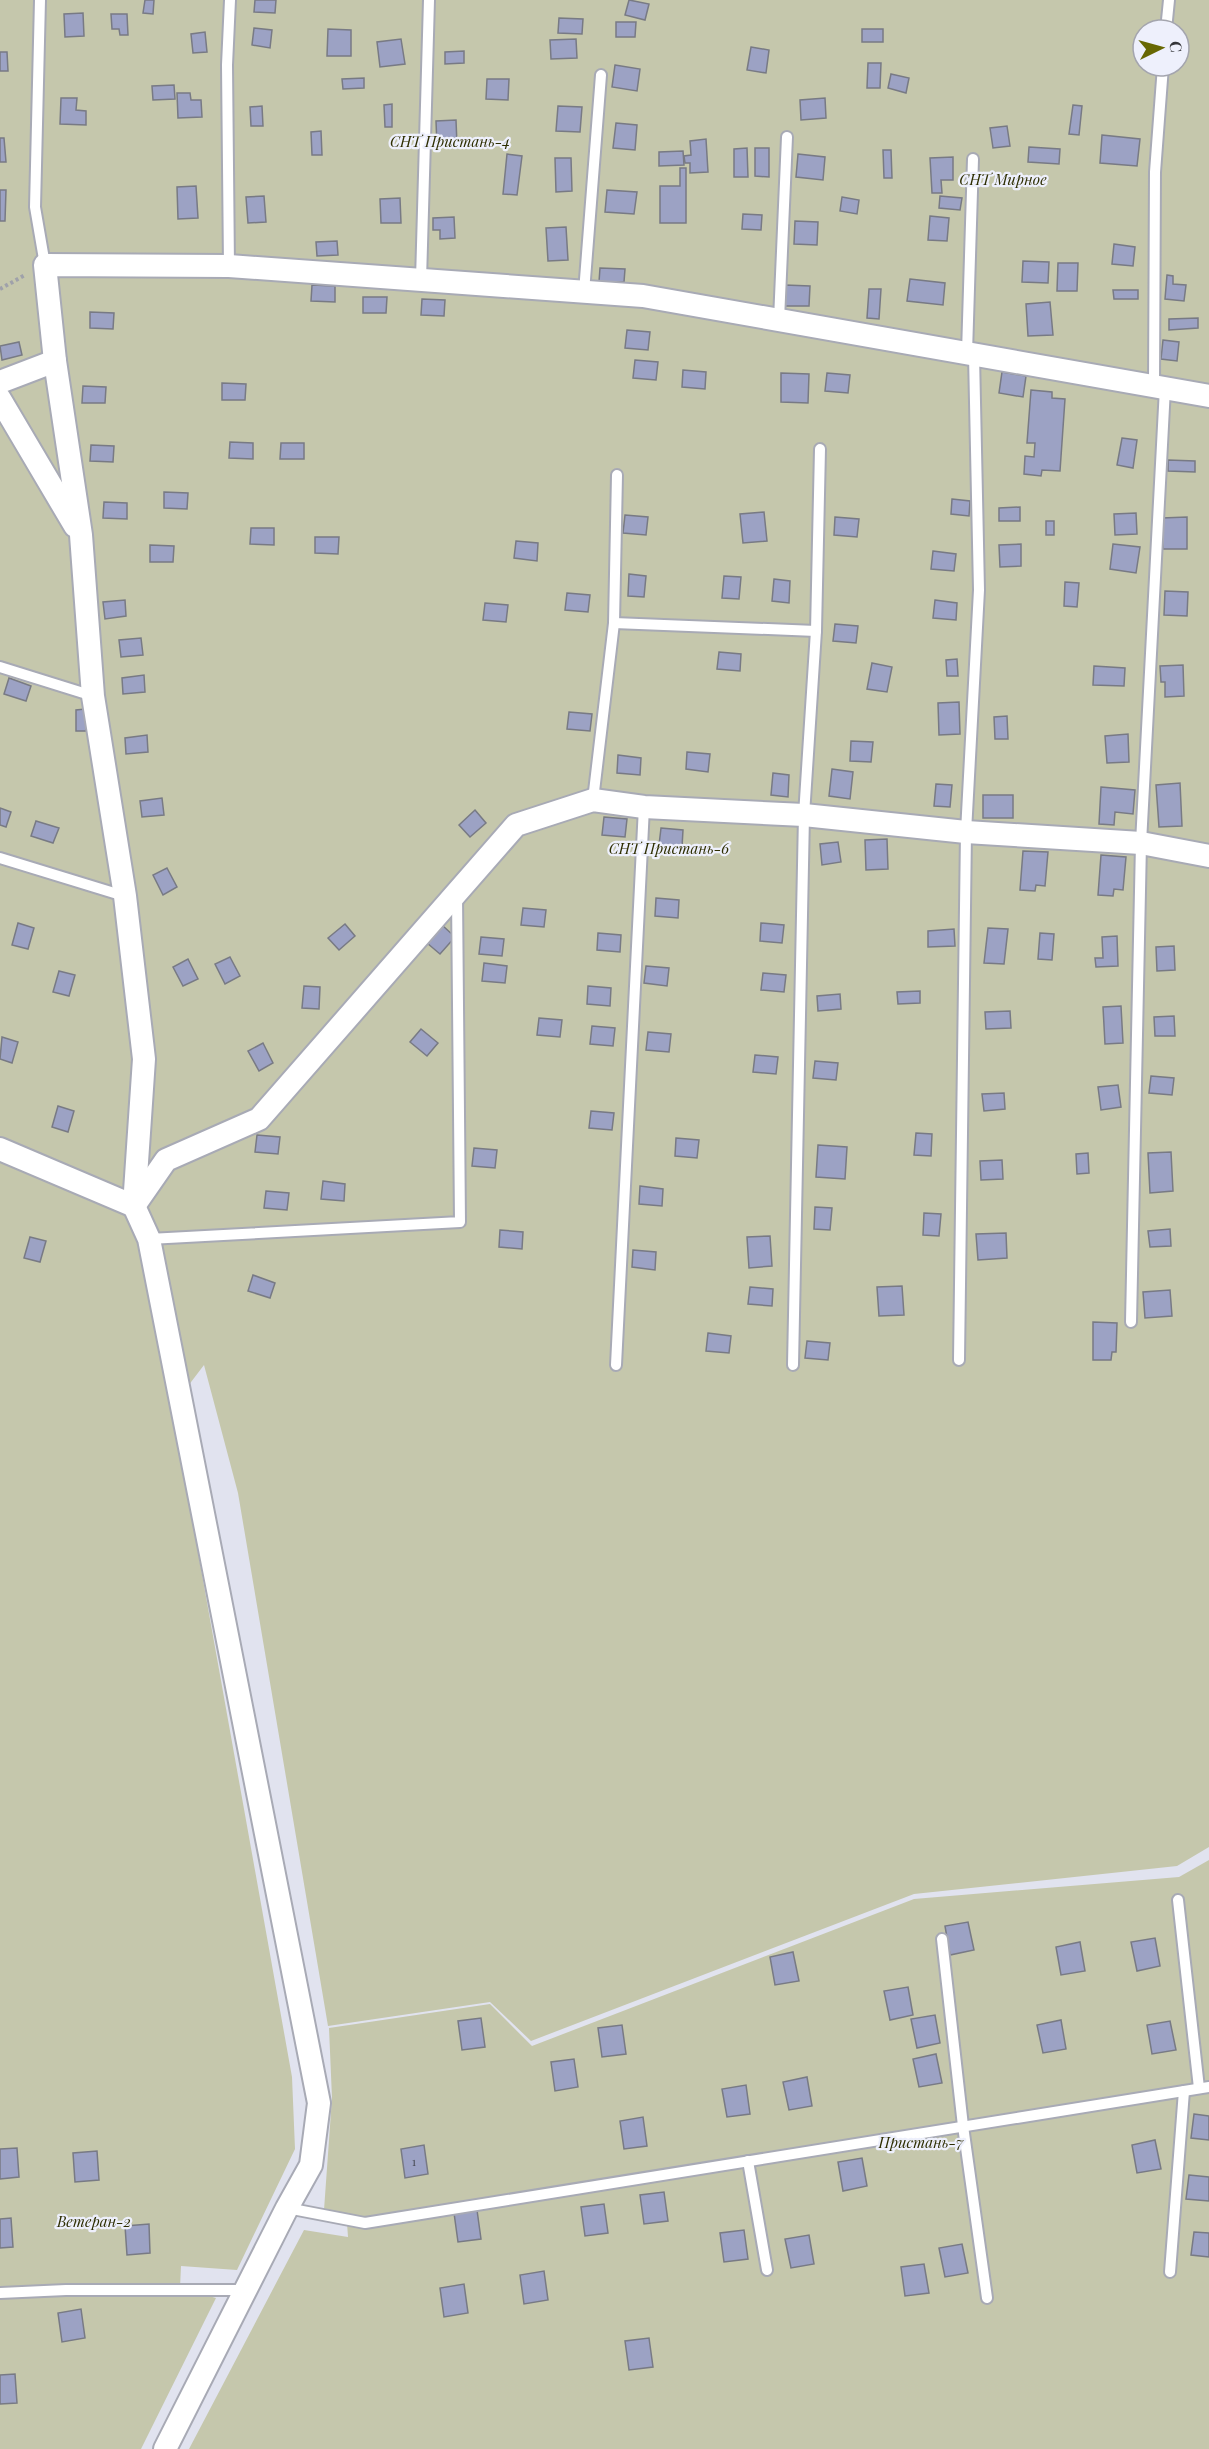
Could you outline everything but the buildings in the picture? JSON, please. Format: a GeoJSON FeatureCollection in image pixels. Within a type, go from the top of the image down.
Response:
{"type":"FeatureCollection","features":[{"type":"Feature","properties":{"kind":"street"},"geometry":{"type":"LineString","coordinates":[[165,2449],[311,2165],[319,2103],[149,1239],[134,1206],[144,1059],[125,896],[93,696],[81,535],[55,361],[45,265],[229,266],[643,296],[1209,396]]}},
{"type":"Feature","properties":{"kind":"street"},"geometry":{"type":"LineString","coordinates":[[0,382],[55,361]]}},
{"type":"Feature","properties":{"kind":"street"},"geometry":{"type":"LineString","coordinates":[[0,399],[81,535]]}},
{"type":"Feature","properties":{"kind":"street"},"geometry":{"type":"LineString","coordinates":[[134,1206],[166,1160],[259,1119],[516,825],[592,800],[645,807],[804,815],[966,832],[1141,843],[1209,855]]}},
{"type":"Feature","properties":{"kind":"street"},"geometry":{"type":"LineString","coordinates":[[0,1149],[134,1206]]}},
{"type":"Feature","properties":{"kind":"lane"},"geometry":{"type":"LineString","coordinates":[[40,0],[35,207],[45,265]]}},
{"type":"Feature","properties":{"kind":"lane"},"geometry":{"type":"LineString","coordinates":[[229,266],[227,65],[230,0]]}},
{"type":"Feature","properties":{"kind":"lane"},"geometry":{"type":"LineString","coordinates":[[421,280],[429,0]]}},
{"type":"Feature","properties":{"kind":"lane"},"geometry":{"type":"LineString","coordinates":[[1167,18],[1169,0]]}},
{"type":"Feature","properties":{"kind":"lane"},"geometry":{"type":"LineString","coordinates":[[584,292],[601,75]]}},
{"type":"Feature","properties":{"kind":"lane"},"geometry":{"type":"LineString","coordinates":[[1131,1322],[1141,843],[1159,387],[1155,172],[1162,78]]}},
{"type":"Feature","properties":{"kind":"lane"},"geometry":{"type":"LineString","coordinates":[[779,320],[787,137]]}},
{"type":"Feature","properties":{"kind":"lane"},"geometry":{"type":"LineString","coordinates":[[959,1360],[966,832],[979,590],[970,354],[973,159]]}},
{"type":"Feature","properties":{"kind":"lane"},"geometry":{"type":"LineString","coordinates":[[794,1365],[804,815],[816,631],[820,449]]}},
{"type":"Feature","properties":{"kind":"lane"},"geometry":{"type":"LineString","coordinates":[[592,800],[614,623],[616,475]]}},
{"type":"Feature","properties":{"kind":"lane"},"geometry":{"type":"LineString","coordinates":[[614,623],[816,631]]}},
{"type":"Feature","properties":{"kind":"lane"},"geometry":{"type":"LineString","coordinates":[[0,667],[93,696]]}},
{"type":"Feature","properties":{"kind":"lane"},"geometry":{"type":"LineString","coordinates":[[616,1365],[645,807]]}},
{"type":"Feature","properties":{"kind":"lane"},"geometry":{"type":"LineString","coordinates":[[0,858],[125,896]]}},
{"type":"Feature","properties":{"kind":"lane"},"geometry":{"type":"LineString","coordinates":[[149,1239],[460,1222],[457,893]]}},
{"type":"Feature","properties":{"kind":"lane"},"geometry":{"type":"LineString","coordinates":[[287,2208],[365,2223],[1204,2088],[1178,1900]]}},
{"type":"Feature","properties":{"kind":"lane"},"geometry":{"type":"LineString","coordinates":[[942,1939],[963,2126],[987,2298]]}},
{"type":"Feature","properties":{"kind":"lane"},"geometry":{"type":"LineString","coordinates":[[1170,2272],[1184,2091]]}},
{"type":"Feature","properties":{"kind":"lane"},"geometry":{"type":"LineString","coordinates":[[748,2161],[767,2270]]}},
{"type":"Feature","properties":{"kind":"lane"},"geometry":{"type":"LineString","coordinates":[[0,2293],[66,2290],[246,2290]]}},
{"type":"Feature","properties":{"kind":"green space"},"geometry":{"type":"Polygon","coordinates":[[[0,0],[1209,0],[1209,1847],[1177,1866],[914,1894],[531,2041],[490,2002],[328,2026],[238,1493],[204,1365],[172,1407],[292,2077],[295,2149],[237,2270],[181,2266],[180,2288],[216,2298],[141,2449],[0,2449],[0,0]]]}},
{"type":"Feature","properties":{"kind":"green space","name":"Пристань-7"},"geometry":{"type":"Polygon","coordinates":[[[1209,1860],[1209,2449],[189,2449],[304,2230],[348,2237],[347,2223],[324,2210],[332,2098],[329,2028],[490,2004],[532,2046],[914,1899],[1179,1877],[1209,1860]]]}},
{"type":"Feature","properties":{"kind":"park label","name":"СНТ Пристань-4"},"geometry":{"type":"Point","coordinates":[450,141]}},
{"type":"Feature","properties":{"kind":"park label","name":"СНТ Мирное"},"geometry":{"type":"Point","coordinates":[1003,179]}},
{"type":"Feature","properties":{"kind":"park label","name":"СНТ Пристань-6"},"geometry":{"type":"Point","coordinates":[669,848]}},
{"type":"Feature","properties":{"kind":"park label","name":"Ветеран-2"},"geometry":{"type":"Point","coordinates":[94,2221]}}]}
